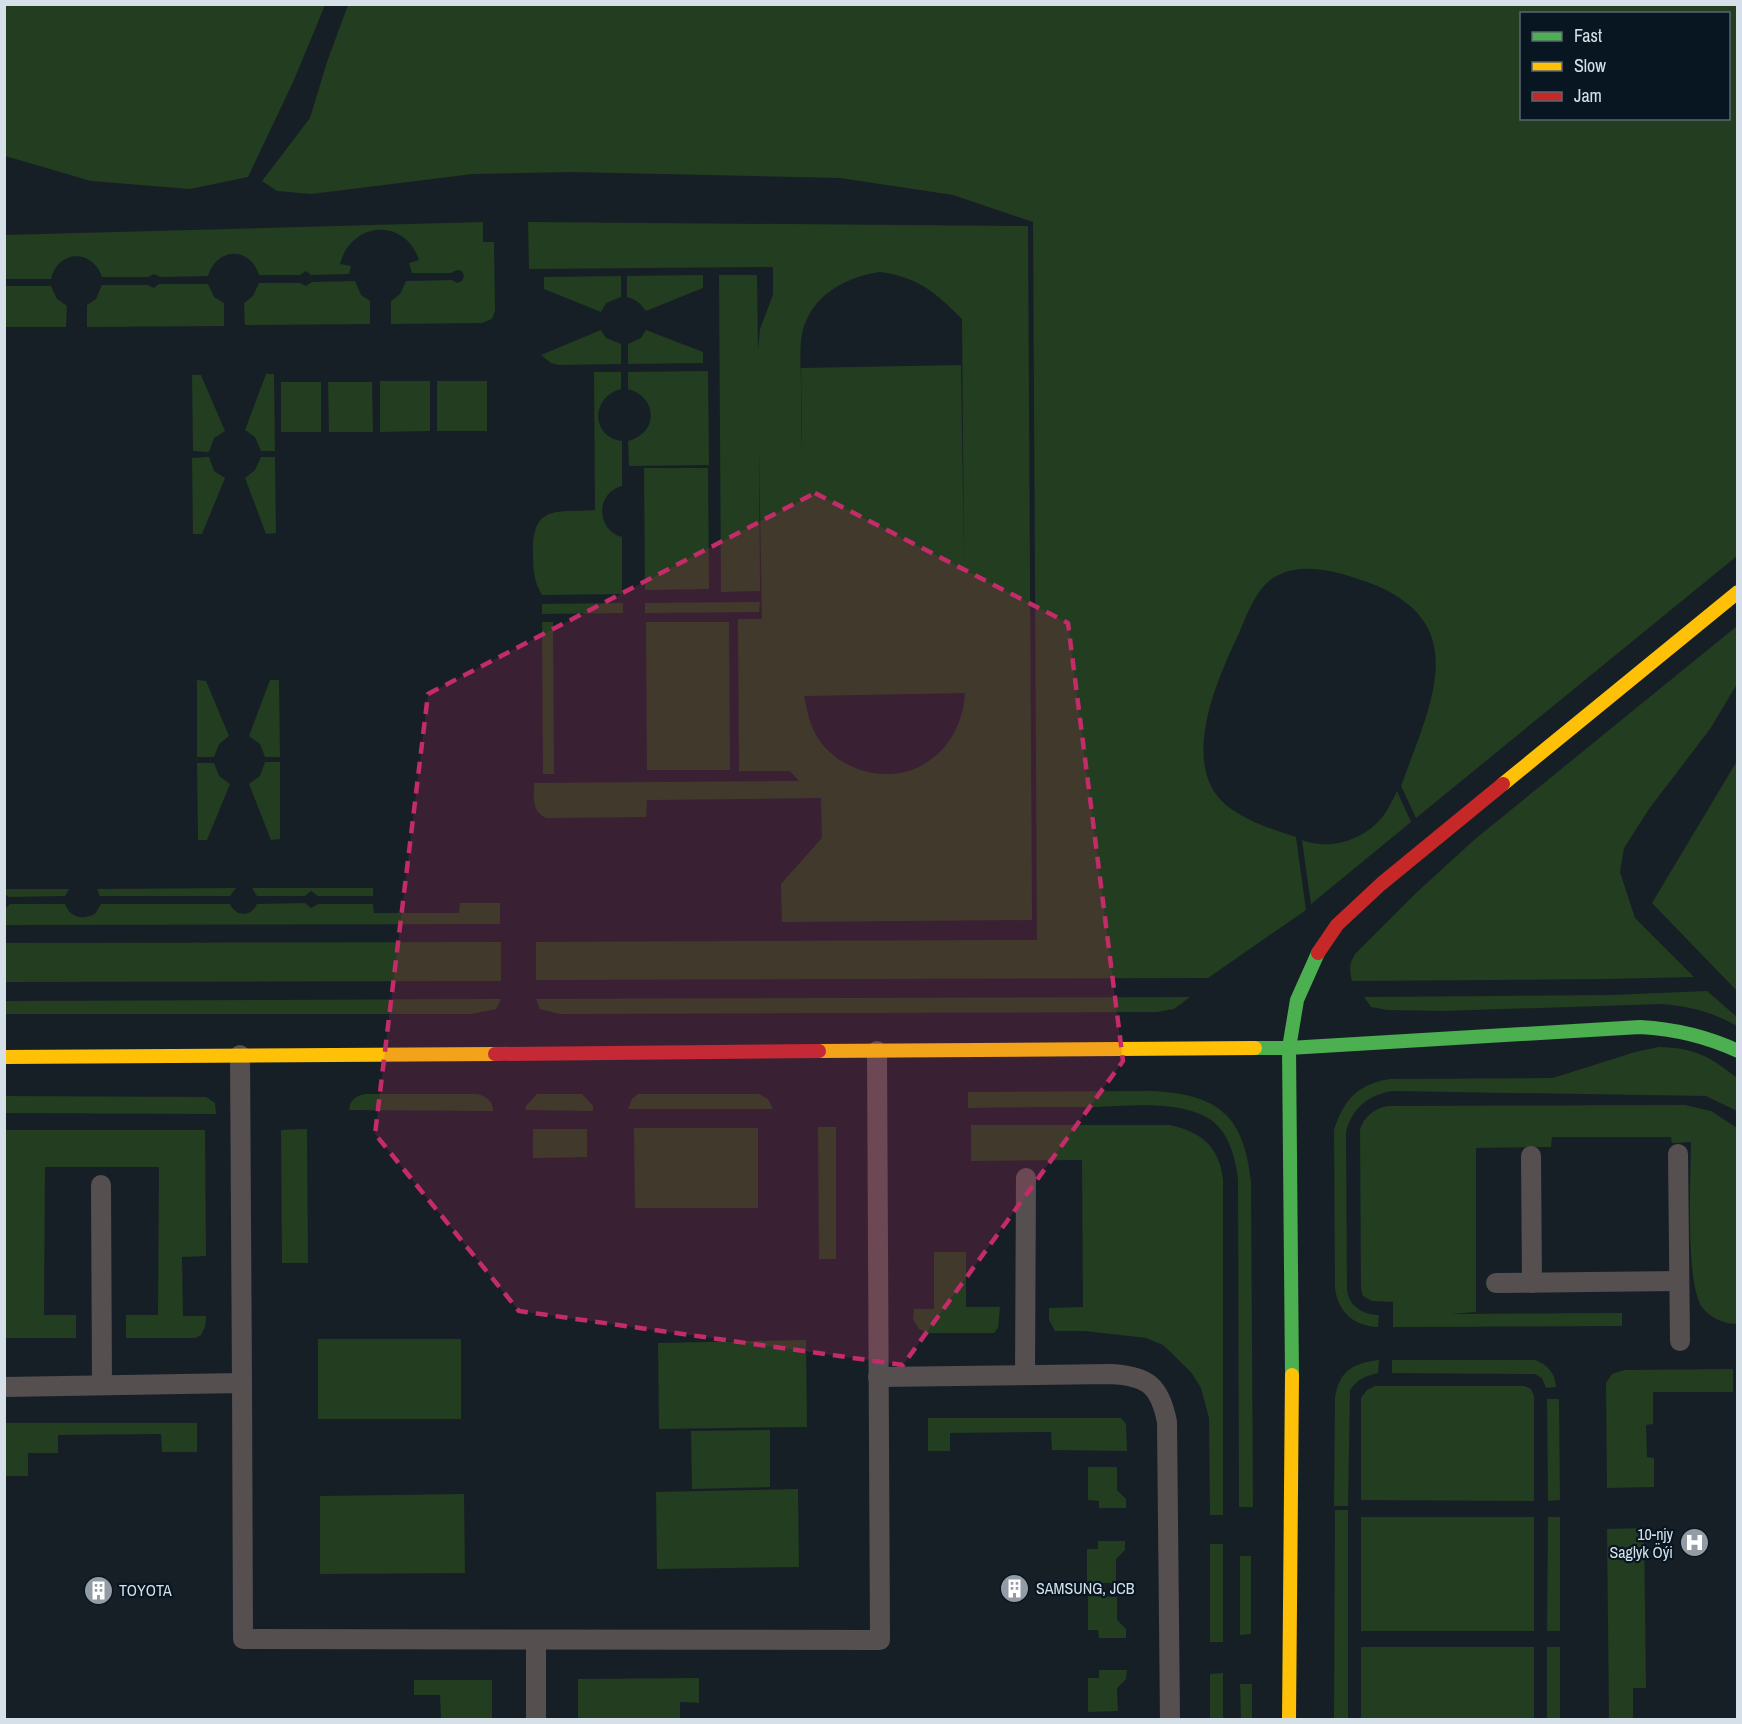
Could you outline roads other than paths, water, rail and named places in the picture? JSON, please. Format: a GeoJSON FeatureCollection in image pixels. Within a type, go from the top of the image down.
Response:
{"type":"FeatureCollection","features":[{"type":"Feature","properties":{"kind":"street"},"geometry":{"type":"LineString","coordinates":[[1288,1719],[1292,1344],[1289,1048],[1297,1000],[1316,957],[1337,925],[1381,884],[1737,592]]}},
{"type":"Feature","properties":{"kind":"street"},"geometry":{"type":"LineString","coordinates":[[4,1057],[1289,1048],[1640,1028],[1677,1029],[1711,1038],[1737,1051]]}},
{"type":"Feature","properties":{"kind":"lane"},"geometry":{"type":"LineString","coordinates":[[240,1055],[243,1639],[880,1640],[877,1051]]}},
{"type":"Feature","properties":{"kind":"lane"},"geometry":{"type":"LineString","coordinates":[[1678,1154],[1680,1341]]}},
{"type":"Feature","properties":{"kind":"lane"},"geometry":{"type":"LineString","coordinates":[[1531,1156],[1532,1283]]}},
{"type":"Feature","properties":{"kind":"lane"},"geometry":{"type":"LineString","coordinates":[[1025,1375],[1026,1178]]}},
{"type":"Feature","properties":{"kind":"lane"},"geometry":{"type":"LineString","coordinates":[[101,1185],[102,1385]]}},
{"type":"Feature","properties":{"kind":"lane"},"geometry":{"type":"LineString","coordinates":[[1496,1283],[1679,1281]]}},
{"type":"Feature","properties":{"kind":"lane"},"geometry":{"type":"LineString","coordinates":[[878,1377],[1129,1375],[1144,1380],[1157,1390],[1163,1403],[1167,1422],[1170,1719]]}},
{"type":"Feature","properties":{"kind":"lane"},"geometry":{"type":"LineString","coordinates":[[4,1387],[242,1383]]}},
{"type":"Feature","properties":{"kind":"lane"},"geometry":{"type":"LineString","coordinates":[[536,1640],[536,1719]]}},
{"type":"Feature","properties":{"kind":"place","name":"10-njy Saglyk Öýi"},"geometry":{"type":"Point","coordinates":[1694,1543]}},
{"type":"Feature","properties":{"kind":"place","name":"SAMSUNG, JCB"},"geometry":{"type":"Point","coordinates":[1015,1588]}},
{"type":"Feature","properties":{"kind":"place","name":"TOYOTA"},"geometry":{"type":"Point","coordinates":[98,1590]}}]}
